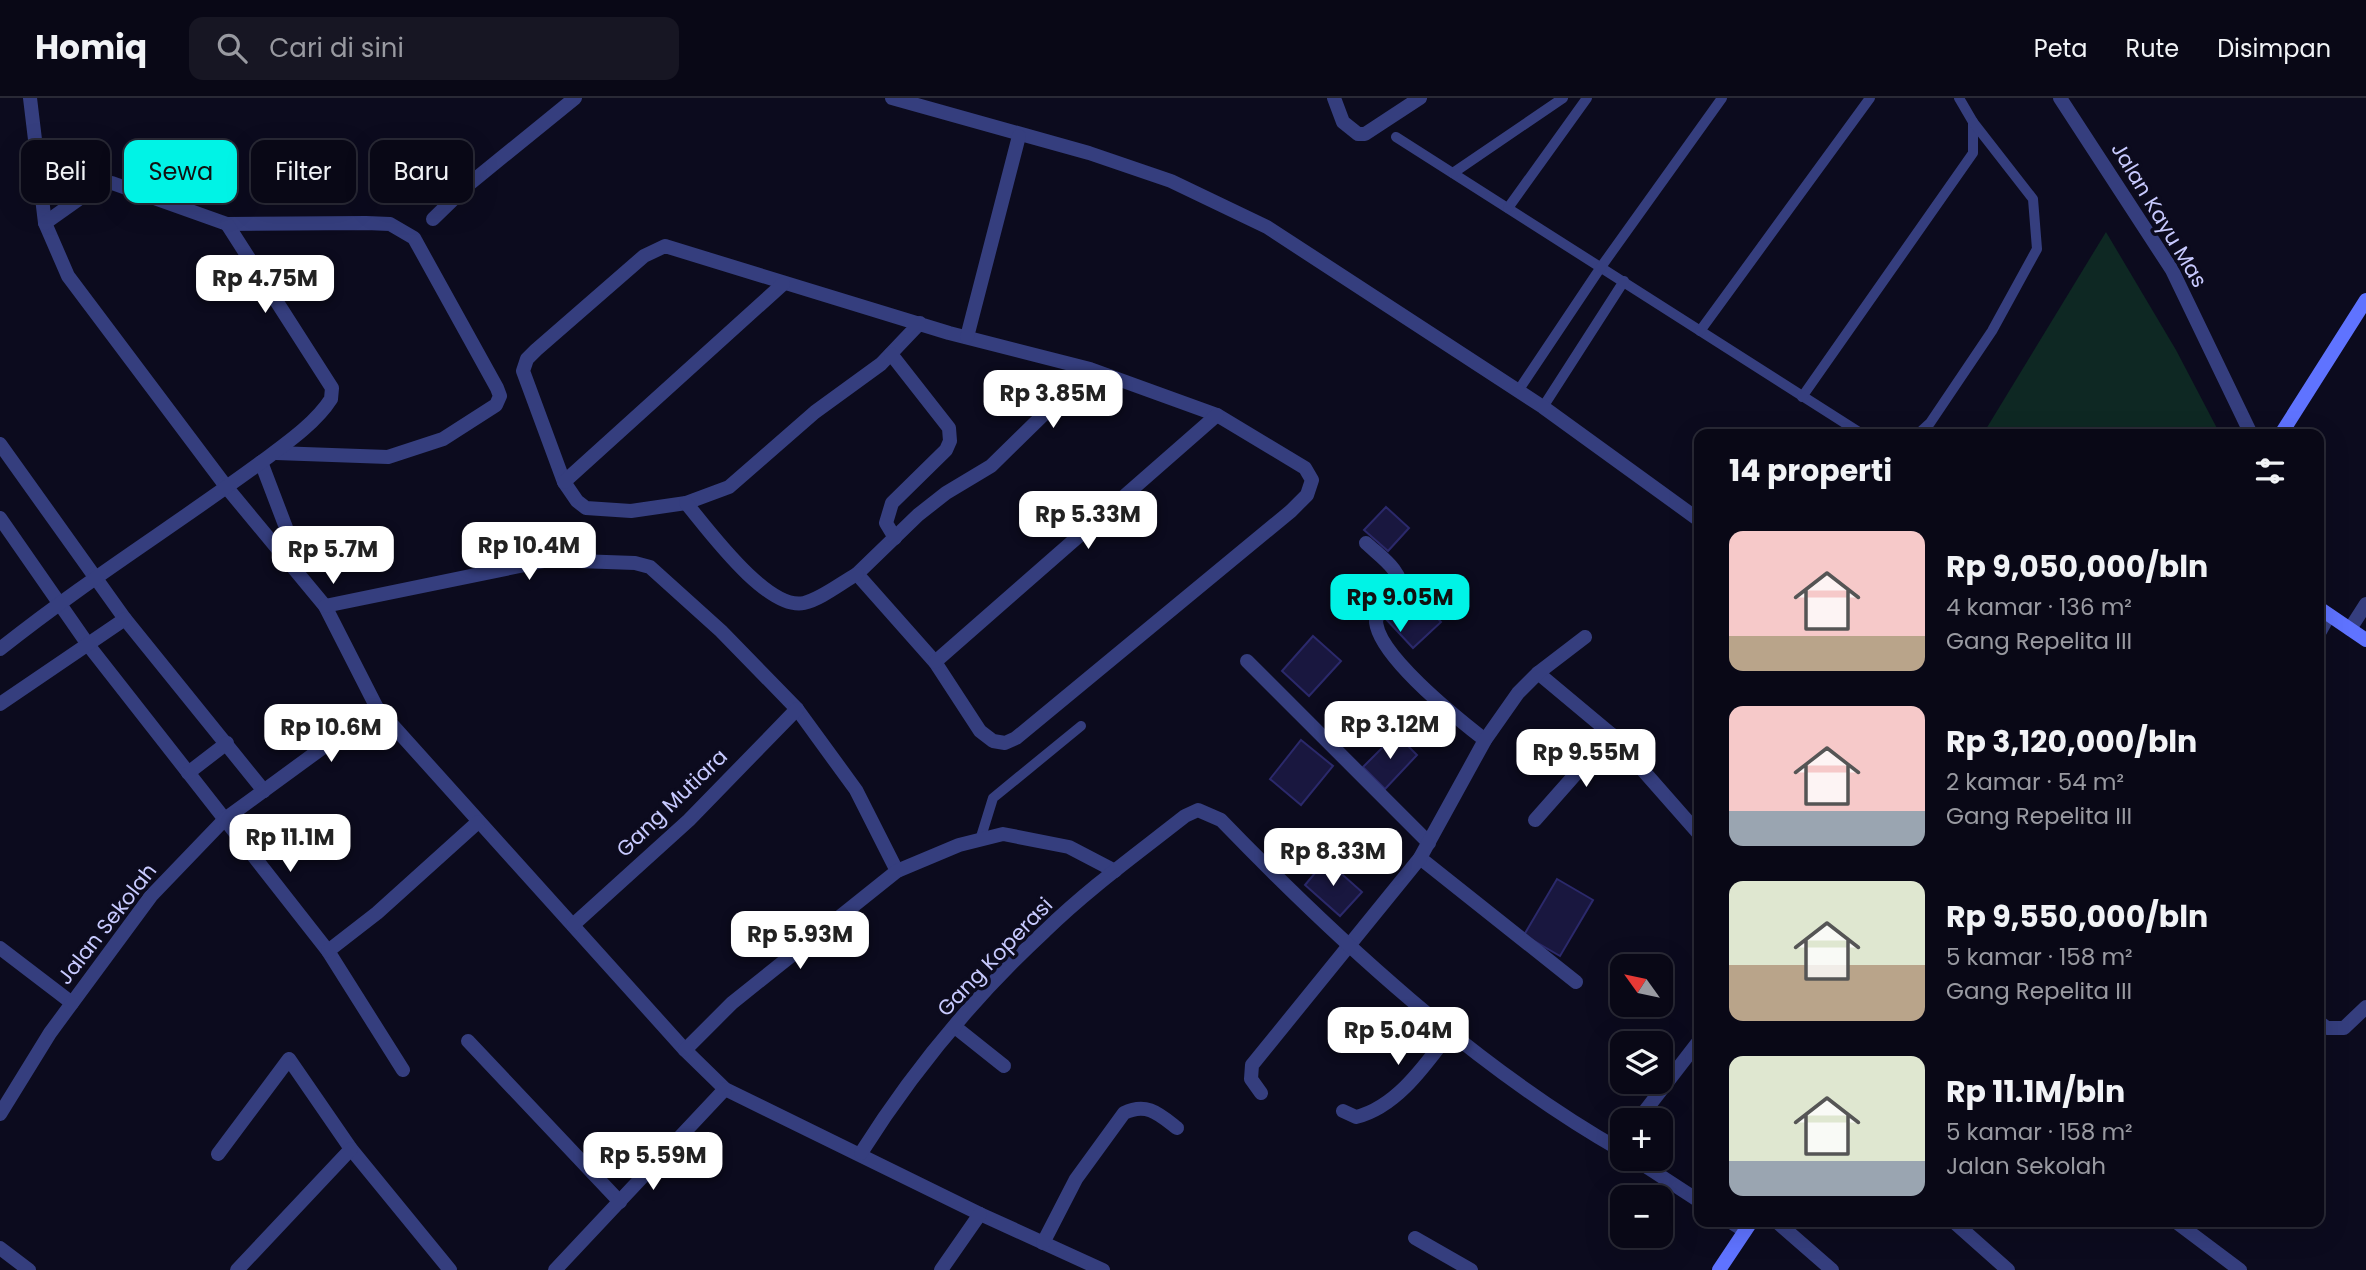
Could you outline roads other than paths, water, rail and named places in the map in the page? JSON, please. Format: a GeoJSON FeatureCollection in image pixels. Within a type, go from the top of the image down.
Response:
{"type":"FeatureCollection","features":[{"type":"Feature","properties":{"kind":"main road"},"geometry":{"type":"LineString","coordinates":[[2284,429],[2366,300]]}},
{"type":"Feature","properties":{"kind":"main road"},"geometry":{"type":"LineString","coordinates":[[2324,611],[2366,640]]}},
{"type":"Feature","properties":{"kind":"main road"},"geometry":{"type":"LineString","coordinates":[[1719,1270],[1747,1227]]}},
{"type":"Feature","properties":{"kind":"street"},"geometry":{"type":"LineString","coordinates":[[30,98],[45,223],[68,276],[228,489],[305,578],[325,606],[377,708],[685,1051],[725,1088],[980,1214],[1103,1270]]}},
{"type":"Feature","properties":{"kind":"street"},"geometry":{"type":"LineString","coordinates":[[433,219],[468,185],[575,98]]}},
{"type":"Feature","properties":{"kind":"street"},"geometry":{"type":"LineString","coordinates":[[892,98],[1019,136],[1089,153],[1171,181],[1267,227],[1544,407],[1694,516]]}},
{"type":"Feature","properties":{"kind":"street"},"geometry":{"type":"LineString","coordinates":[[1334,98],[1343,122],[1358,134],[1365,134],[1420,98]]}},
{"type":"Feature","properties":{"kind":"street","name":"Jalan Kayu Mas"},"geometry":{"type":"LineString","coordinates":[[2060,98],[2172,271],[2249,429]]}},
{"type":"Feature","properties":{"kind":"street"},"geometry":{"type":"LineString","coordinates":[[967,337],[1019,136]]}},
{"type":"Feature","properties":{"kind":"street"},"geometry":{"type":"LineString","coordinates":[[45,223],[93,188],[112,183],[227,224],[366,223],[390,225],[414,238],[500,396],[496,405],[443,439],[388,457],[276,453]]}},
{"type":"Feature","properties":{"kind":"street"},"geometry":{"type":"LineString","coordinates":[[0,649],[60,601],[228,489],[276,453],[327,406],[333,395],[332,388],[227,224]]}},
{"type":"Feature","properties":{"kind":"street"},"geometry":{"type":"LineString","coordinates":[[857,574],[935,662],[980,732],[993,741],[1005,743],[1016,738],[1291,511],[1307,495],[1312,480],[1305,468],[1217,415],[1090,369],[920,324],[665,246],[644,256],[536,350],[527,359],[523,370],[564,482],[586,508],[631,512],[686,503],[729,487],[815,412],[891,354],[920,324]]}},
{"type":"Feature","properties":{"kind":"street"},"geometry":{"type":"LineString","coordinates":[[564,482],[783,284]]}},
{"type":"Feature","properties":{"kind":"street"},"geometry":{"type":"LineString","coordinates":[[891,354],[949,428],[950,441],[946,450],[892,503],[886,523],[895,538]]}},
{"type":"Feature","properties":{"kind":"street"},"geometry":{"type":"LineString","coordinates":[[686,503],[730,557],[784,601],[803,603],[857,574],[946,493],[991,466],[1090,369]]}},
{"type":"Feature","properties":{"kind":"street"},"geometry":{"type":"LineString","coordinates":[[935,662],[1217,415]]}},
{"type":"Feature","properties":{"kind":"street"},"geometry":{"type":"LineString","coordinates":[[0,444],[125,619],[264,791]]}},
{"type":"Feature","properties":{"kind":"street"},"geometry":{"type":"LineString","coordinates":[[261,462],[305,578]]}},
{"type":"Feature","properties":{"kind":"street"},"geometry":{"type":"LineString","coordinates":[[0,517],[89,646],[328,951],[403,1070]]}},
{"type":"Feature","properties":{"kind":"street"},"geometry":{"type":"LineString","coordinates":[[1366,543],[1394,569],[1402,582],[1402,593],[1376,618],[1378,636],[1437,702],[1485,740]]}},
{"type":"Feature","properties":{"kind":"street"},"geometry":{"type":"LineString","coordinates":[[325,606],[549,560],[635,563],[650,567],[797,709],[856,790],[897,871]]}},
{"type":"Feature","properties":{"kind":"street"},"geometry":{"type":"LineString","coordinates":[[2350,629],[2366,604]]}},
{"type":"Feature","properties":{"kind":"street"},"geometry":{"type":"LineString","coordinates":[[0,704],[125,619]]}},
{"type":"Feature","properties":{"kind":"street"},"geometry":{"type":"LineString","coordinates":[[1261,1093],[1251,1079],[1252,1065],[1420,858],[1485,740],[1518,693],[1538,673],[1586,637]]}},
{"type":"Feature","properties":{"kind":"street"},"geometry":{"type":"LineString","coordinates":[[1247,661],[1429,843]]}},
{"type":"Feature","properties":{"kind":"street"},"geometry":{"type":"LineString","coordinates":[[1538,673],[1611,734],[1694,828]]}},
{"type":"Feature","properties":{"kind":"street","name":"Jalan Sekolah"},"geometry":{"type":"LineString","coordinates":[[0,1114],[72,1003],[151,896],[225,819],[377,708]]}},
{"type":"Feature","properties":{"kind":"street","name":"Gang Mutiara"},"geometry":{"type":"LineString","coordinates":[[573,925],[689,820],[797,709]]}},
{"type":"Feature","properties":{"kind":"street"},"geometry":{"type":"LineString","coordinates":[[1535,820],[1611,734]]}},
{"type":"Feature","properties":{"kind":"street"},"geometry":{"type":"LineString","coordinates":[[188,773],[227,743]]}},
{"type":"Feature","properties":{"kind":"street","name":"Gang Koperasi"},"geometry":{"type":"LineString","coordinates":[[861,1153],[914,1076],[955,1027],[1045,930],[1185,816],[1198,810],[1221,820],[1349,944]]}},
{"type":"Feature","properties":{"kind":"street"},"geometry":{"type":"LineString","coordinates":[[328,951],[377,913],[478,822]]}},
{"type":"Feature","properties":{"kind":"street"},"geometry":{"type":"LineString","coordinates":[[685,1051],[732,1003],[897,871],[1003,834],[1069,847],[1115,871]]}},
{"type":"Feature","properties":{"kind":"street"},"geometry":{"type":"LineString","coordinates":[[1420,858],[1576,982]]}},
{"type":"Feature","properties":{"kind":"street"},"geometry":{"type":"LineString","coordinates":[[1349,944],[1519,1085],[1610,1143]]}},
{"type":"Feature","properties":{"kind":"street"},"geometry":{"type":"LineString","coordinates":[[0,948],[72,1003]]}},
{"type":"Feature","properties":{"kind":"street"},"geometry":{"type":"LineString","coordinates":[[2324,1026],[2344,1028],[2366,1007]]}},
{"type":"Feature","properties":{"kind":"street"},"geometry":{"type":"LineString","coordinates":[[955,1027],[1004,1066]]}},
{"type":"Feature","properties":{"kind":"street"},"geometry":{"type":"LineString","coordinates":[[1343,1111],[1356,1117],[1375,1112],[1430,1059],[1451,1031]]}},
{"type":"Feature","properties":{"kind":"street"},"geometry":{"type":"LineString","coordinates":[[468,1041],[620,1202]]}},
{"type":"Feature","properties":{"kind":"street"},"geometry":{"type":"LineString","coordinates":[[1647,1108],[1694,1047]]}},
{"type":"Feature","properties":{"kind":"street"},"geometry":{"type":"LineString","coordinates":[[218,1154],[287,1060],[290,1060],[351,1149],[450,1270]]}},
{"type":"Feature","properties":{"kind":"street"},"geometry":{"type":"LineString","coordinates":[[555,1270],[725,1088]]}},
{"type":"Feature","properties":{"kind":"street"},"geometry":{"type":"LineString","coordinates":[[1043,1243],[1076,1179],[1118,1118],[1133,1108],[1152,1109],[1177,1128]]}},
{"type":"Feature","properties":{"kind":"street"},"geometry":{"type":"LineString","coordinates":[[237,1270],[351,1149]]}},
{"type":"Feature","properties":{"kind":"street"},"geometry":{"type":"LineString","coordinates":[[1653,1171],[1694,1198]]}},
{"type":"Feature","properties":{"kind":"street"},"geometry":{"type":"LineString","coordinates":[[941,1270],[980,1214]]}},
{"type":"Feature","properties":{"kind":"street"},"geometry":{"type":"LineString","coordinates":[[1783,1227],[1832,1270]]}},
{"type":"Feature","properties":{"kind":"street"},"geometry":{"type":"LineString","coordinates":[[1960,1227],[2008,1270]]}},
{"type":"Feature","properties":{"kind":"street"},"geometry":{"type":"LineString","coordinates":[[2183,1227],[2240,1270]]}},
{"type":"Feature","properties":{"kind":"street"},"geometry":{"type":"LineString","coordinates":[[1415,1238],[1471,1270]]}},
{"type":"Feature","properties":{"kind":"street"},"geometry":{"type":"LineString","coordinates":[[0,1248],[29,1270]]}},
{"type":"Feature","properties":{"kind":"lane"},"geometry":{"type":"LineString","coordinates":[[1453,173],[1563,98]]}},
{"type":"Feature","properties":{"kind":"lane"},"geometry":{"type":"LineString","coordinates":[[1508,208],[1587,98]]}},
{"type":"Feature","properties":{"kind":"lane"},"geometry":{"type":"LineString","coordinates":[[1518,391],[1601,267],[1722,98]]}},
{"type":"Feature","properties":{"kind":"lane"},"geometry":{"type":"LineString","coordinates":[[1700,331],[1870,98]]}},
{"type":"Feature","properties":{"kind":"lane"},"geometry":{"type":"LineString","coordinates":[[1924,429],[1992,331],[2037,249],[2033,199],[1973,122],[1959,98]]}},
{"type":"Feature","properties":{"kind":"lane"},"geometry":{"type":"LineString","coordinates":[[1802,397],[1973,153],[1973,122]]}},
{"type":"Feature","properties":{"kind":"lane"},"geometry":{"type":"LineString","coordinates":[[1396,137],[1854,429]]}},
{"type":"Feature","properties":{"kind":"lane"},"geometry":{"type":"LineString","coordinates":[[1544,407],[1624,281]]}},
{"type":"Feature","properties":{"kind":"lane"},"geometry":{"type":"LineString","coordinates":[[980,840],[993,798],[1081,726]]}}]}
